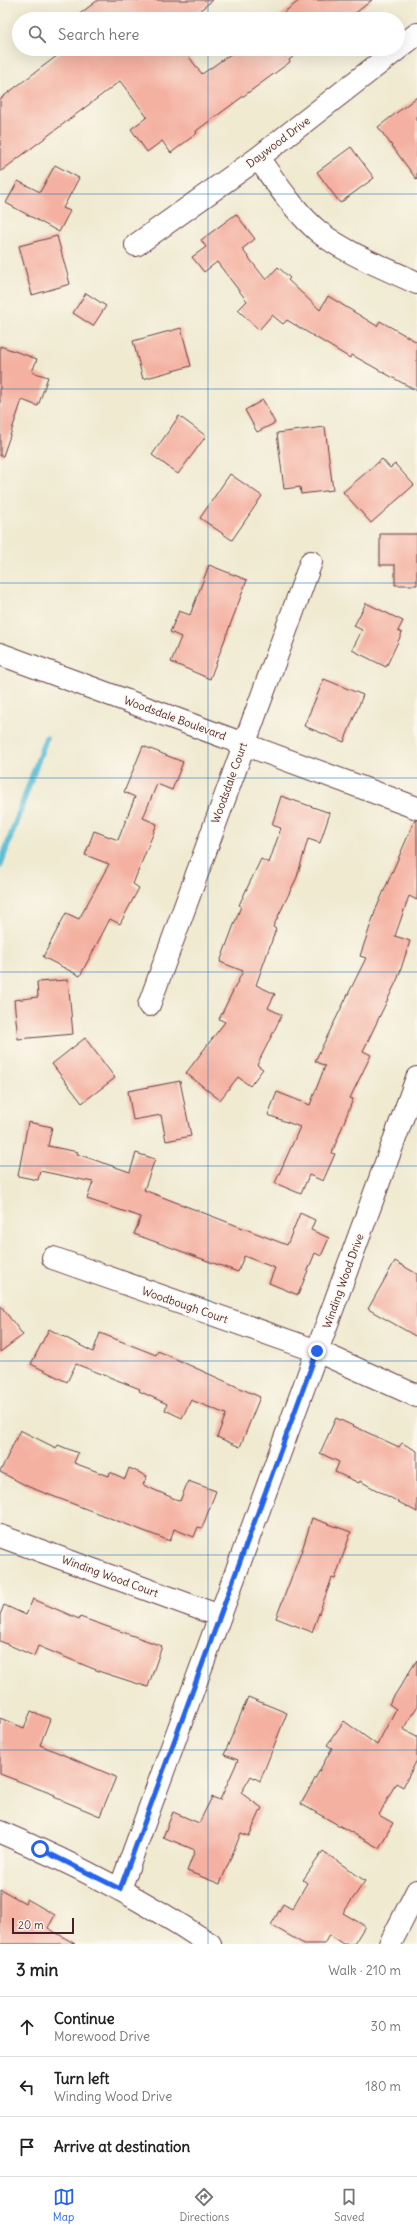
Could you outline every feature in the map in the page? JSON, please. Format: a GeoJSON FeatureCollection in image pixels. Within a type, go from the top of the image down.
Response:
{"type":"FeatureCollection","features":[{"type":"Feature","properties":{"kind":"street","name":"Daywood Drive"},"geometry":{"type":"LineString","coordinates":[[405,43],[417,34]]}},
{"type":"Feature","properties":{"kind":"street","name":"Daywood Drive"},"geometry":{"type":"LineString","coordinates":[[136,245],[258,158],[389,56]]}},
{"type":"Feature","properties":{"kind":"street"},"geometry":{"type":"LineString","coordinates":[[258,158],[296,210],[320,232],[350,251],[417,283]]}},
{"type":"Feature","properties":{"kind":"street","name":"Woodsdale Court"},"geometry":{"type":"LineString","coordinates":[[149,1005],[311,562]]}},
{"type":"Feature","properties":{"kind":"street","name":"Woodsdale Boulevard"},"geometry":{"type":"LineString","coordinates":[[0,654],[417,808]]}},
{"type":"Feature","properties":{"kind":"street","name":"Winding Wood Drive"},"geometry":{"type":"LineString","coordinates":[[120,1889],[317,1351],[415,1090]]}},
{"type":"Feature","properties":{"kind":"street","name":"Woodbough Court"},"geometry":{"type":"LineString","coordinates":[[52,1258],[317,1351],[417,1396]]}},
{"type":"Feature","properties":{"kind":"street","name":"Winding Wood Court"},"geometry":{"type":"LineString","coordinates":[[0,1536],[220,1616]]}},
{"type":"Feature","properties":{"kind":"street"},"geometry":{"type":"LineString","coordinates":[[0,1832],[40,1849],[120,1889],[210,1944]]}},
{"type":"Feature","properties":{"kind":"street"},"geometry":{"type":"LineString","coordinates":[[390,1944],[417,1891]]}},
{"type":"Feature","properties":{"kind":"building"},"geometry":{"type":"Polygon","coordinates":[[[98,0],[213,0],[198,12],[82,12],[98,0]]]}},
{"type":"Feature","properties":{"kind":"building"},"geometry":{"type":"Polygon","coordinates":[[[300,0],[372,0],[357,12],[284,12],[300,0]]]}},
{"type":"Feature","properties":{"kind":"building"},"geometry":{"type":"Polygon","coordinates":[[[57,56],[188,56],[202,74],[228,56],[294,56],[289,60],[290,62],[196,131],[197,133],[171,153],[162,141],[147,152],[131,129],[147,117],[120,81],[0,172],[0,99],[57,56]]]}},
{"type":"Feature","properties":{"kind":"building"},"geometry":{"type":"Polygon","coordinates":[[[417,97],[417,180],[378,127],[417,97]]]}},
{"type":"Feature","properties":{"kind":"building"},"geometry":{"type":"Polygon","coordinates":[[[351,147],[374,178],[340,203],[317,172],[351,147]]]}},
{"type":"Feature","properties":{"kind":"building"},"geometry":{"type":"Polygon","coordinates":[[[55,165],[79,178],[63,208],[70,211],[59,232],[6,203],[18,181],[40,192],[55,165]]]}},
{"type":"Feature","properties":{"kind":"building"},"geometry":{"type":"Polygon","coordinates":[[[236,214],[255,239],[242,249],[266,280],[278,267],[290,278],[288,280],[320,310],[328,296],[377,326],[380,321],[417,342],[417,391],[352,355],[350,358],[287,320],[283,324],[272,315],[259,330],[238,310],[247,301],[217,262],[204,272],[192,257],[206,247],[201,240],[236,214]]]}},
{"type":"Feature","properties":{"kind":"building"},"geometry":{"type":"Polygon","coordinates":[[[57,236],[70,284],[32,295],[19,246],[57,236]]]}},
{"type":"Feature","properties":{"kind":"building"},"geometry":{"type":"Polygon","coordinates":[[[86,293],[106,306],[93,326],[73,313],[86,293]]]}},
{"type":"Feature","properties":{"kind":"building"},"geometry":{"type":"Polygon","coordinates":[[[181,328],[191,366],[143,379],[133,341],[181,328]]]}},
{"type":"Feature","properties":{"kind":"building"},"geometry":{"type":"Polygon","coordinates":[[[0,346],[37,359],[32,372],[48,377],[38,406],[22,400],[3,456],[0,456],[0,346]]]}},
{"type":"Feature","properties":{"kind":"building"},"geometry":{"type":"Polygon","coordinates":[[[263,400],[275,423],[257,432],[245,410],[263,400]]]}},
{"type":"Feature","properties":{"kind":"building"},"geometry":{"type":"Polygon","coordinates":[[[179,416],[206,436],[178,474],[152,455],[179,416]]]}},
{"type":"Feature","properties":{"kind":"building"},"geometry":{"type":"Polygon","coordinates":[[[325,427],[333,490],[301,494],[300,487],[284,489],[277,433],[325,427]]]}},
{"type":"Feature","properties":{"kind":"building"},"geometry":{"type":"Polygon","coordinates":[[[382,459],[390,468],[395,464],[414,485],[371,523],[343,492],[382,459]]]}},
{"type":"Feature","properties":{"kind":"building"},"geometry":{"type":"Polygon","coordinates":[[[230,474],[262,496],[232,540],[200,518],[230,474]]]}},
{"type":"Feature","properties":{"kind":"building"},"geometry":{"type":"Polygon","coordinates":[[[380,534],[417,534],[417,585],[395,585],[395,565],[380,565],[380,534]]]}},
{"type":"Feature","properties":{"kind":"building"},"geometry":{"type":"Polygon","coordinates":[[[209,565],[247,580],[210,679],[171,662],[181,637],[170,632],[179,611],[190,615],[209,565]]]}},
{"type":"Feature","properties":{"kind":"building"},"geometry":{"type":"Polygon","coordinates":[[[366,603],[403,621],[398,631],[402,633],[386,667],[352,650],[362,630],[354,626],[366,603]]]}},
{"type":"Feature","properties":{"kind":"building"},"geometry":{"type":"Polygon","coordinates":[[[324,679],[363,695],[344,742],[304,726],[324,679]]]}},
{"type":"Feature","properties":{"kind":"building"},"geometry":{"type":"Polygon","coordinates":[[[143,746],[183,762],[172,790],[157,784],[143,818],[157,824],[133,884],[139,888],[120,924],[110,919],[80,976],[43,957],[66,913],[79,919],[109,864],[85,855],[94,831],[118,840],[135,797],[124,792],[143,746]]]}},
{"type":"Feature","properties":{"kind":"building"},"geometry":{"type":"Polygon","coordinates":[[[281,796],[330,813],[320,843],[308,839],[297,877],[273,927],[276,929],[256,985],[275,994],[268,1008],[282,1015],[257,1065],[263,1069],[250,1086],[238,1077],[220,1100],[186,1073],[225,1022],[219,1019],[243,971],[220,962],[241,906],[239,905],[261,859],[269,863],[281,828],[272,825],[281,796]]]}},
{"type":"Feature","properties":{"kind":"building"},"geometry":{"type":"Polygon","coordinates":[[[415,820],[417,820],[417,900],[409,896],[395,936],[410,941],[398,978],[363,1051],[371,1055],[350,1098],[353,1099],[332,1153],[335,1154],[323,1181],[309,1175],[301,1194],[275,1183],[300,1127],[268,1115],[277,1092],[310,1105],[325,1066],[315,1061],[366,958],[360,956],[376,909],[415,820]]]}},
{"type":"Feature","properties":{"kind":"building"},"geometry":{"type":"Polygon","coordinates":[[[68,980],[73,1034],[18,1039],[14,1000],[38,997],[37,982],[68,980]]]}},
{"type":"Feature","properties":{"kind":"building"},"geometry":{"type":"Polygon","coordinates":[[[85,1038],[115,1078],[82,1103],[52,1064],[85,1038]]]}},
{"type":"Feature","properties":{"kind":"building"},"geometry":{"type":"Polygon","coordinates":[[[180,1081],[191,1136],[166,1141],[161,1115],[133,1120],[128,1091],[180,1081]]]}},
{"type":"Feature","properties":{"kind":"building"},"geometry":{"type":"Polygon","coordinates":[[[28,1122],[52,1127],[48,1146],[78,1152],[77,1154],[130,1172],[136,1153],[155,1159],[144,1190],[287,1245],[300,1213],[315,1220],[311,1230],[329,1238],[321,1256],[315,1253],[298,1295],[269,1283],[275,1268],[244,1256],[238,1272],[134,1234],[141,1217],[87,1199],[93,1182],[40,1171],[38,1180],[18,1176],[28,1122]]]}},
{"type":"Feature","properties":{"kind":"building"},"geometry":{"type":"Polygon","coordinates":[[[395,1261],[417,1274],[417,1337],[368,1309],[395,1261]]]}},
{"type":"Feature","properties":{"kind":"building"},"geometry":{"type":"Polygon","coordinates":[[[0,1305],[23,1335],[0,1352],[0,1305]]]}},
{"type":"Feature","properties":{"kind":"building"},"geometry":{"type":"Polygon","coordinates":[[[49,1329],[93,1352],[100,1333],[156,1355],[158,1351],[260,1397],[240,1447],[217,1437],[226,1414],[191,1400],[182,1418],[165,1410],[167,1404],[139,1391],[140,1389],[76,1364],[67,1382],[31,1364],[49,1329]]]}},
{"type":"Feature","properties":{"kind":"building"},"geometry":{"type":"Polygon","coordinates":[[[336,1418],[399,1447],[402,1443],[417,1451],[417,1512],[360,1481],[359,1483],[335,1472],[339,1462],[320,1453],[336,1418]]]}},
{"type":"Feature","properties":{"kind":"building"},"geometry":{"type":"Polygon","coordinates":[[[20,1430],[56,1448],[58,1445],[78,1453],[74,1463],[109,1476],[110,1472],[125,1479],[129,1468],[147,1476],[143,1485],[180,1501],[188,1481],[216,1491],[202,1528],[198,1527],[194,1537],[174,1529],[170,1541],[29,1487],[0,1472],[20,1430]]]}},
{"type":"Feature","properties":{"kind":"building"},"geometry":{"type":"Polygon","coordinates":[[[312,1518],[351,1532],[335,1579],[332,1578],[312,1632],[276,1618],[303,1547],[312,1518]]]}},
{"type":"Feature","properties":{"kind":"building"},"geometry":{"type":"Polygon","coordinates":[[[33,1599],[79,1619],[80,1617],[162,1646],[148,1687],[101,1672],[38,1646],[34,1656],[0,1641],[0,1615],[4,1605],[26,1615],[33,1599]]]}},
{"type":"Feature","properties":{"kind":"building"},"geometry":{"type":"Polygon","coordinates":[[[417,1660],[417,1707],[403,1729],[417,1736],[417,1760],[403,1787],[396,1783],[379,1815],[393,1823],[379,1848],[301,1804],[332,1748],[327,1745],[344,1721],[377,1745],[396,1709],[389,1704],[417,1660]]]}},
{"type":"Feature","properties":{"kind":"building"},"geometry":{"type":"Polygon","coordinates":[[[248,1697],[287,1713],[260,1781],[251,1776],[241,1793],[262,1808],[249,1836],[241,1833],[220,1884],[187,1871],[195,1850],[163,1837],[173,1812],[199,1823],[212,1797],[220,1800],[238,1760],[224,1755],[248,1697]]]}},
{"type":"Feature","properties":{"kind":"building"},"geometry":{"type":"Polygon","coordinates":[[[31,1711],[50,1719],[40,1745],[116,1777],[100,1816],[54,1797],[55,1795],[0,1774],[0,1718],[24,1728],[31,1711]]]}},
{"type":"Feature","properties":{"kind":"building"},"geometry":{"type":"Polygon","coordinates":[[[323,1851],[365,1881],[343,1913],[365,1926],[354,1944],[343,1944],[329,1935],[324,1944],[304,1944],[271,1925],[283,1904],[292,1909],[307,1883],[303,1880],[323,1851]]]}},
{"type":"Feature","properties":{"kind":"building"},"geometry":{"type":"Polygon","coordinates":[[[0,1889],[25,1903],[27,1899],[55,1915],[48,1928],[75,1944],[0,1944],[0,1889]]]}},
{"type":"Feature","properties":{"kind":"waterway"},"geometry":{"type":"LineString","coordinates":[[0,866],[46,738]]}},
{"type":"Feature","properties":{"kind":"route"},"geometry":{"type":"LineString","coordinates":[[40,1849],[120,1889],[317,1351]]}}]}
